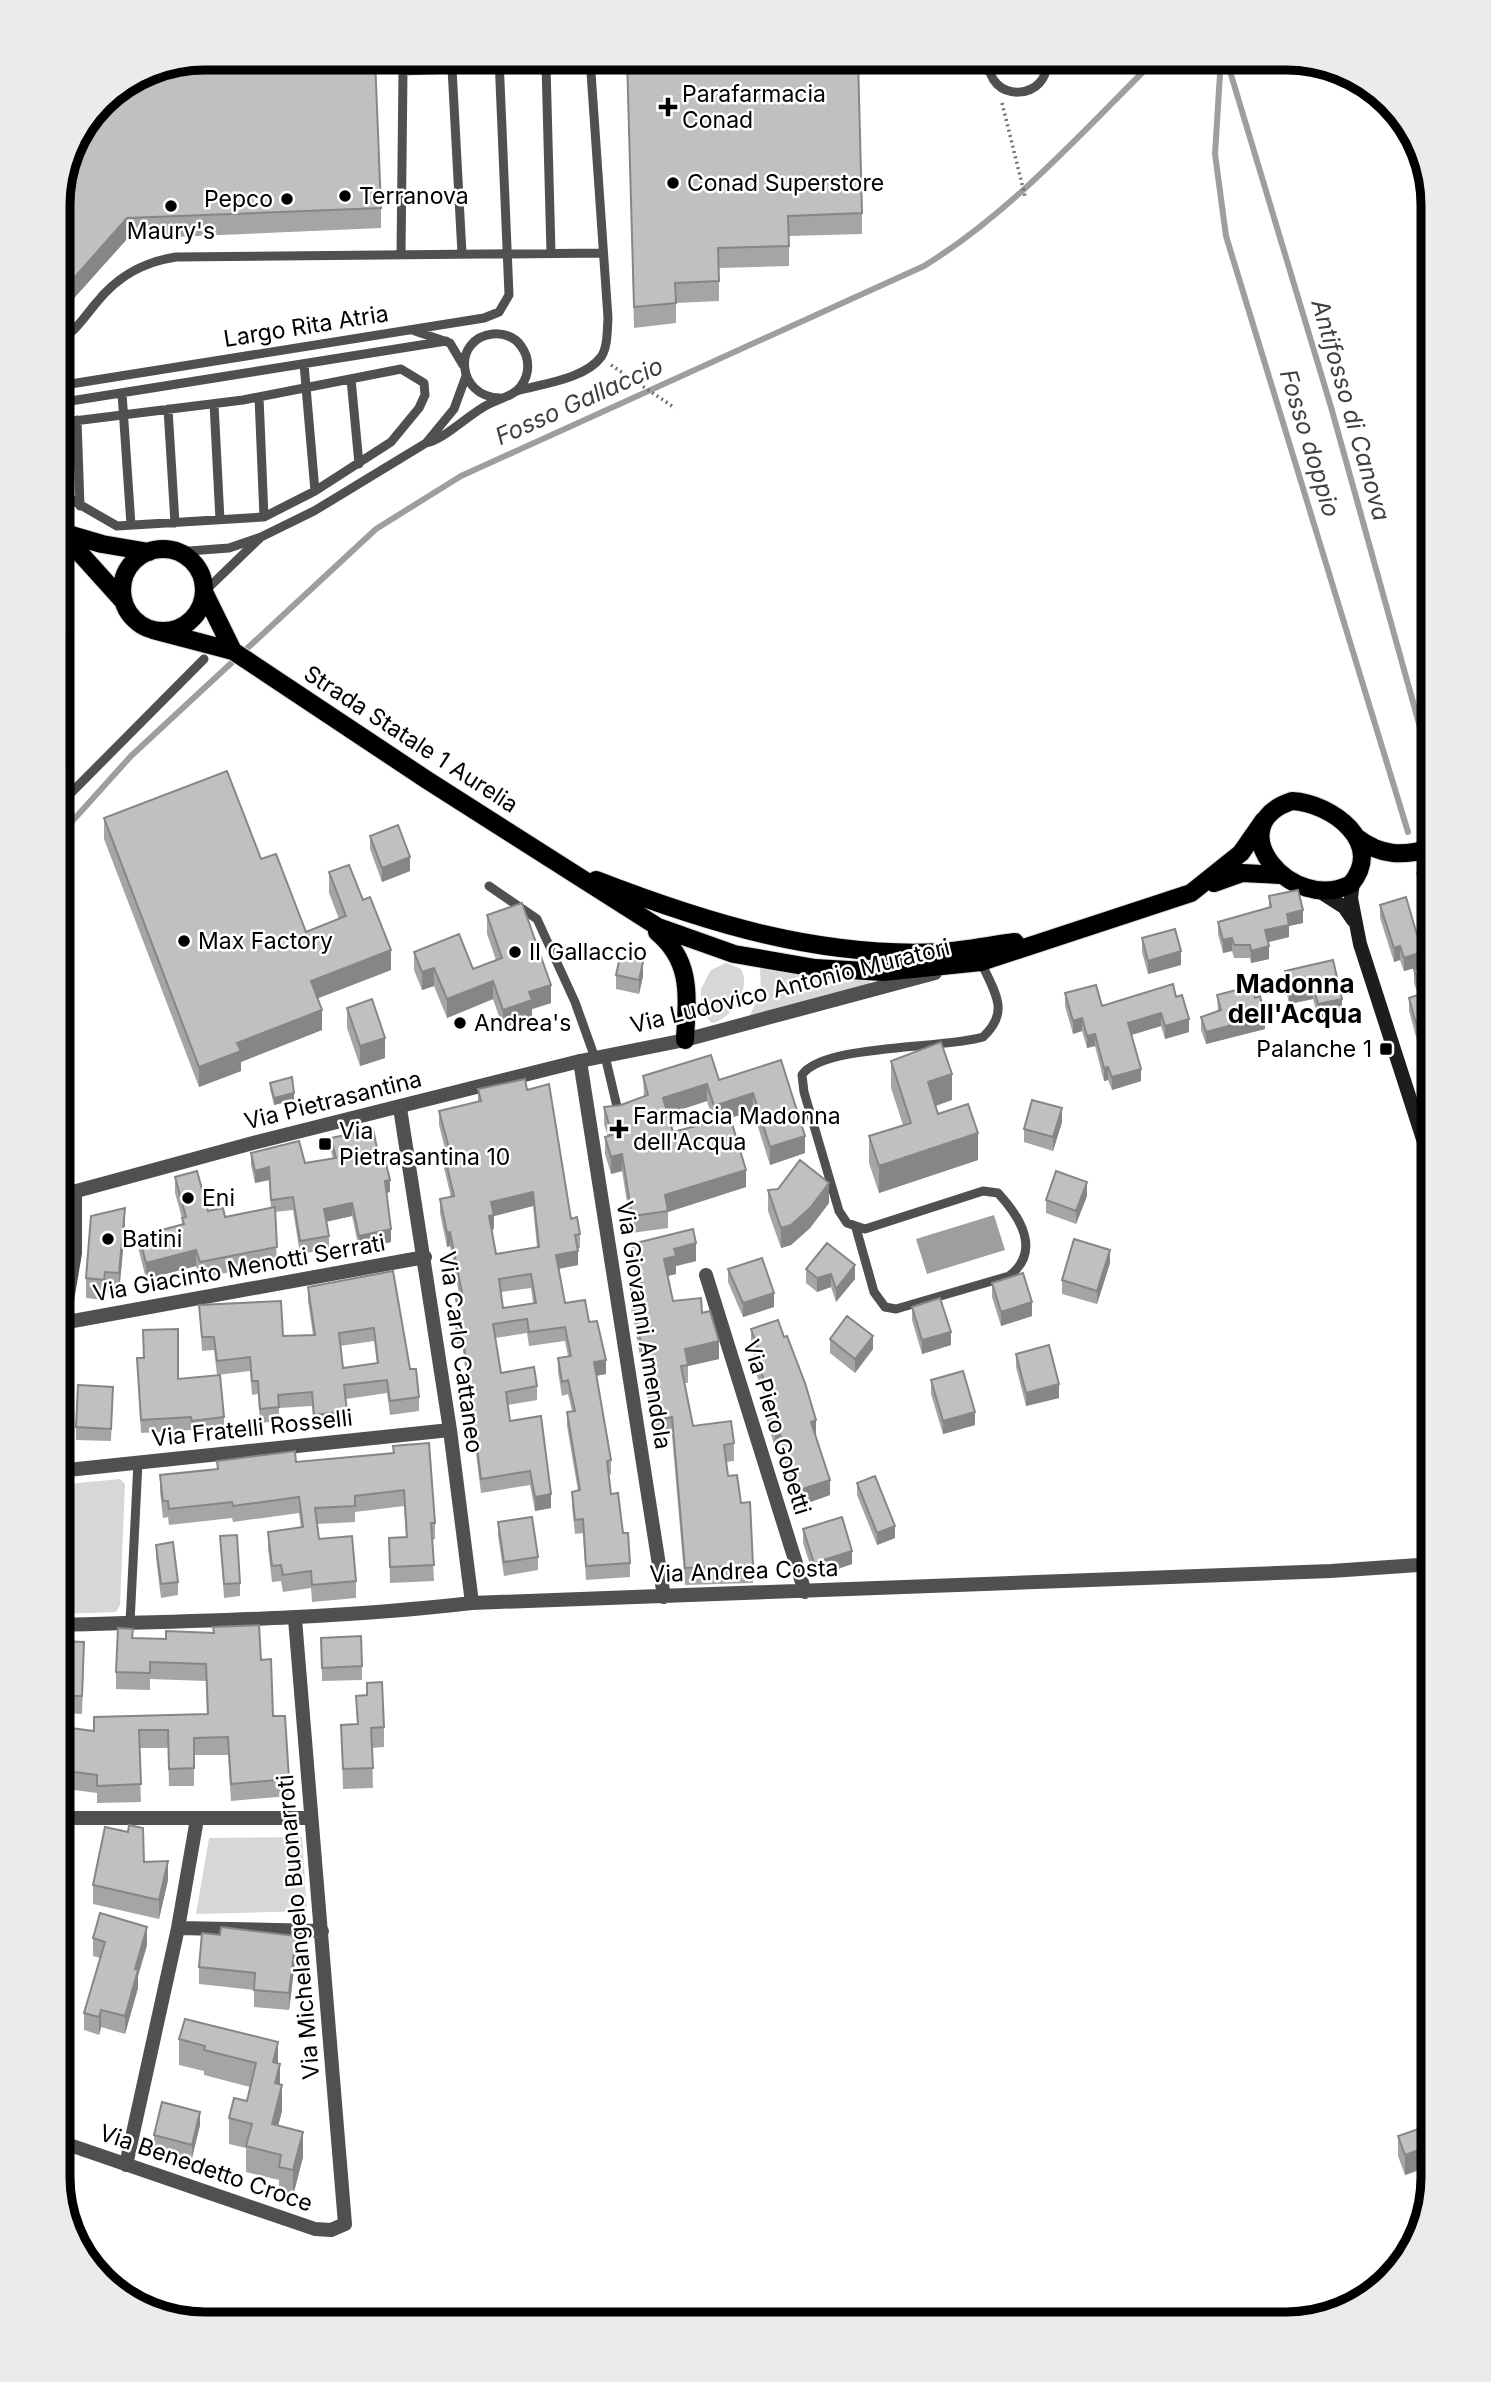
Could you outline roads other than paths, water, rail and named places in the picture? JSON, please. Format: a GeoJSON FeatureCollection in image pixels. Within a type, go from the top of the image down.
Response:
{"type":"FeatureCollection","features":[{"type":"Feature","properties":{"kind":"main road"},"geometry":{"type":"LineString","coordinates":[[70,534],[102,544],[149,552],[176,552],[194,563],[204,582],[201,606],[187,624],[174,630],[153,630]]}},
{"type":"Feature","properties":{"kind":"main road"},"geometry":{"type":"LineString","coordinates":[[70,543],[124,602],[135,620],[153,630],[233,651]]}},
{"type":"Feature","properties":{"kind":"main road"},"geometry":{"type":"LineString","coordinates":[[124,602],[123,586],[127,572],[136,560],[149,552]]}},
{"type":"Feature","properties":{"kind":"main road"},"geometry":{"type":"LineString","coordinates":[[204,592],[233,651]]}},
{"type":"Feature","properties":{"kind":"main road","name":"Strada Statale 1 Aurelia"},"geometry":{"type":"LineString","coordinates":[[233,651],[636,915],[697,943],[775,963],[883,972],[976,963],[1072,934],[1191,893],[1241,853],[1264,820]]}},
{"type":"Feature","properties":{"kind":"main road"},"geometry":{"type":"LineString","coordinates":[[1402,856],[1381,851],[1356,837],[1329,810],[1305,802],[1292,801],[1278,806],[1264,820],[1262,847],[1265,857],[1281,875],[1306,888],[1320,891],[1340,889],[1355,878],[1402,856],[1421,851]]}},
{"type":"Feature","properties":{"kind":"main road"},"geometry":{"type":"LineString","coordinates":[[1355,924],[1355,878],[1362,864],[1356,837]]}},
{"type":"Feature","properties":{"kind":"main road","name":"Strada Statale 1 Aurelia"},"geometry":{"type":"LineString","coordinates":[[563,867],[675,911],[763,936],[837,949],[942,951],[1072,934]]}},
{"type":"Feature","properties":{"kind":"main road"},"geometry":{"type":"LineString","coordinates":[[1191,893],[1242,873],[1281,875]]}},
{"type":"Feature","properties":{"kind":"main road"},"geometry":{"type":"LineString","coordinates":[[1320,891],[1344,907],[1355,924],[1421,1132]]}},
{"type":"Feature","properties":{"kind":"main road"},"geometry":{"type":"LineString","coordinates":[[636,915],[666,940],[682,963],[688,994],[685,1040]]}},
{"type":"Feature","properties":{"kind":"street","name":"Via Ludovico Antonio Muratori"},"geometry":{"type":"LineString","coordinates":[[621,1052],[685,1040],[976,963]]}},
{"type":"Feature","properties":{"kind":"street","name":"Via Pietrasantina"},"geometry":{"type":"LineString","coordinates":[[70,1193],[253,1143],[621,1052]]}},
{"type":"Feature","properties":{"kind":"street","name":"Via Giovanni Amendola"},"geometry":{"type":"LineString","coordinates":[[580,1061],[664,1597]]}},
{"type":"Feature","properties":{"kind":"street","name":"Via Carlo Cattaneo"},"geometry":{"type":"LineString","coordinates":[[400,1108],[450,1430],[471,1603]]}},
{"type":"Feature","properties":{"kind":"street"},"geometry":{"type":"LineString","coordinates":[[70,1280],[75,1253],[75,1192]]}},
{"type":"Feature","properties":{"kind":"street","name":"Via Giacinto Menotti Serrati"},"geometry":{"type":"LineString","coordinates":[[70,1322],[425,1257]]}},
{"type":"Feature","properties":{"kind":"street","name":"Via Piero Gobetti"},"geometry":{"type":"LineString","coordinates":[[706,1275],[805,1592]]}},
{"type":"Feature","properties":{"kind":"street","name":"Via Fratelli Rosselli"},"geometry":{"type":"LineString","coordinates":[[70,1470],[450,1430]]}},
{"type":"Feature","properties":{"kind":"street","name":"Via Andrea Costa"},"geometry":{"type":"LineString","coordinates":[[70,1625],[295,1619],[381,1614],[471,1603],[805,1592],[1421,1565]]}},
{"type":"Feature","properties":{"kind":"street","name":"Via Michelangelo Buonarroti"},"geometry":{"type":"LineString","coordinates":[[295,1619],[346,2218],[340,2228]]}},
{"type":"Feature","properties":{"kind":"street"},"geometry":{"type":"LineString","coordinates":[[70,1818],[311,1818]]}},
{"type":"Feature","properties":{"kind":"street"},"geometry":{"type":"LineString","coordinates":[[125,2165],[178,1928],[197,1819]]}},
{"type":"Feature","properties":{"kind":"street"},"geometry":{"type":"LineString","coordinates":[[178,1928],[322,1931]]}},
{"type":"Feature","properties":{"kind":"street","name":"Via Benedetto Croce"},"geometry":{"type":"LineString","coordinates":[[70,2145],[315,2229],[340,2228]]}},
{"type":"Feature","properties":{"kind":"lane"},"geometry":{"type":"LineString","coordinates":[[401,254],[402,71],[419,70]]}},
{"type":"Feature","properties":{"kind":"lane"},"geometry":{"type":"LineString","coordinates":[[452,70],[462,254]]}},
{"type":"Feature","properties":{"kind":"lane","name":"Largo Rita Atria"},"geometry":{"type":"LineString","coordinates":[[70,385],[484,318],[499,312],[509,295],[499,70]]}},
{"type":"Feature","properties":{"kind":"lane"},"geometry":{"type":"LineString","coordinates":[[546,70],[551,253]]}},
{"type":"Feature","properties":{"kind":"lane"},"geometry":{"type":"LineString","coordinates":[[176,552],[229,548],[261,537],[314,511],[500,398],[581,371],[600,358],[608,318],[591,70]]}},
{"type":"Feature","properties":{"kind":"lane"},"geometry":{"type":"LineString","coordinates":[[989,72],[997,85],[1015,93],[1033,88],[1045,70]]}},
{"type":"Feature","properties":{"kind":"lane"},"geometry":{"type":"LineString","coordinates":[[70,332],[127,273],[158,260],[212,256],[602,253]]}},
{"type":"Feature","properties":{"kind":"lane"},"geometry":{"type":"LineString","coordinates":[[407,329],[446,341],[459,355],[465,373],[481,394],[500,398]]}},
{"type":"Feature","properties":{"kind":"lane"},"geometry":{"type":"LineString","coordinates":[[426,443],[454,409],[465,373],[467,351],[481,337],[491,334],[510,337],[518,342],[527,357],[527,375],[517,391]]}},
{"type":"Feature","properties":{"kind":"lane"},"geometry":{"type":"LineString","coordinates":[[70,401],[446,341]]}},
{"type":"Feature","properties":{"kind":"lane"},"geometry":{"type":"LineString","coordinates":[[304,363],[315,491]]}},
{"type":"Feature","properties":{"kind":"lane"},"geometry":{"type":"LineString","coordinates":[[70,421],[259,397],[401,369],[424,383],[425,395],[419,408],[401,432],[359,464],[315,491],[264,517],[131,525],[107,523],[70,500]]}},
{"type":"Feature","properties":{"kind":"lane"},"geometry":{"type":"LineString","coordinates":[[351,379],[359,464]]}},
{"type":"Feature","properties":{"kind":"lane"},"geometry":{"type":"LineString","coordinates":[[122,393],[131,525]]}},
{"type":"Feature","properties":{"kind":"lane"},"geometry":{"type":"LineString","coordinates":[[259,397],[264,517]]}},
{"type":"Feature","properties":{"kind":"lane"},"geometry":{"type":"LineString","coordinates":[[214,404],[220,520]]}},
{"type":"Feature","properties":{"kind":"lane"},"geometry":{"type":"LineString","coordinates":[[168,409],[175,523]]}},
{"type":"Feature","properties":{"kind":"lane"},"geometry":{"type":"LineString","coordinates":[[77,420],[80,506]]}},
{"type":"Feature","properties":{"kind":"lane"},"geometry":{"type":"LineString","coordinates":[[204,592],[261,537]]}},
{"type":"Feature","properties":{"kind":"lane"},"geometry":{"type":"LineString","coordinates":[[70,794],[204,659]]}},
{"type":"Feature","properties":{"kind":"lane"},"geometry":{"type":"LineString","coordinates":[[489,886],[537,919],[600,1057],[619,1116]]}},
{"type":"Feature","properties":{"kind":"lane"},"geometry":{"type":"LineString","coordinates":[[856,1228],[874,1292],[885,1307],[896,1309],[1009,1276],[1023,1266],[1027,1251],[1017,1214],[998,1193],[983,1191],[865,1229],[856,1228],[842,1218],[817,1142],[802,1075],[819,1062],[842,1056],[983,1037],[997,1022],[999,1011],[997,997],[976,963]]}},
{"type":"Feature","properties":{"kind":"lane"},"geometry":{"type":"LineString","coordinates":[[130,1623],[138,1462]]}},
{"type":"Feature","properties":{"kind":"waterway","name":"Fosso Gallaccio"},"geometry":{"type":"LineString","coordinates":[[70,824],[131,756],[376,529],[461,476],[924,266],[956,245],[1017,195],[1145,70]]}},
{"type":"Feature","properties":{"kind":"waterway","name":"Fosso doppio"},"geometry":{"type":"LineString","coordinates":[[1220,70],[1215,154],[1226,236],[1408,832]]}},
{"type":"Feature","properties":{"kind":"waterway","name":"Antifosso di Canova"},"geometry":{"type":"LineString","coordinates":[[1230,70],[1331,407],[1421,731]]}},
{"type":"Feature","properties":{"kind":"waterway","name":"Fosso doppio"},"geometry":{"type":"LineString","coordinates":[[1419,873],[1421,880]]}},
{"type":"Feature","properties":{"kind":"place","name":"Parafarmacia Conad"},"geometry":{"type":"Point","coordinates":[668,107]}},
{"type":"Feature","properties":{"kind":"place","name":"Conad Superstore"},"geometry":{"type":"Point","coordinates":[673,183]}},
{"type":"Feature","properties":{"kind":"place","name":"Terranova"},"geometry":{"type":"Point","coordinates":[345,196]}},
{"type":"Feature","properties":{"kind":"place","name":"Pepco"},"geometry":{"type":"Point","coordinates":[287,199]}},
{"type":"Feature","properties":{"kind":"place","name":"Maury's"},"geometry":{"type":"Point","coordinates":[171,206]}},
{"type":"Feature","properties":{"kind":"place","name":"Max Factory"},"geometry":{"type":"Point","coordinates":[184,941]}},
{"type":"Feature","properties":{"kind":"place","name":"Il Gallaccio"},"geometry":{"type":"Point","coordinates":[515,952]}},
{"type":"Feature","properties":{"kind":"place","name":"Andrea's"},"geometry":{"type":"Point","coordinates":[460,1023]}},
{"type":"Feature","properties":{"kind":"place","name":"Palanche 1"},"geometry":{"type":"Point","coordinates":[1386,1049]}},
{"type":"Feature","properties":{"kind":"place","name":"Farmacia Madonna dell'Acqua"},"geometry":{"type":"Point","coordinates":[619,1129]}},
{"type":"Feature","properties":{"kind":"place","name":"Via Pietrasantina 10"},"geometry":{"type":"Point","coordinates":[325,1144]}},
{"type":"Feature","properties":{"kind":"place","name":"Eni"},"geometry":{"type":"Point","coordinates":[188,1198]}},
{"type":"Feature","properties":{"kind":"place","name":"Batini"},"geometry":{"type":"Point","coordinates":[108,1239]}},
{"type":"Feature","properties":{"kind":"district","name":"Madonna dell'Acqua"},"geometry":{"type":"Point","coordinates":[1295,998]}}]}
